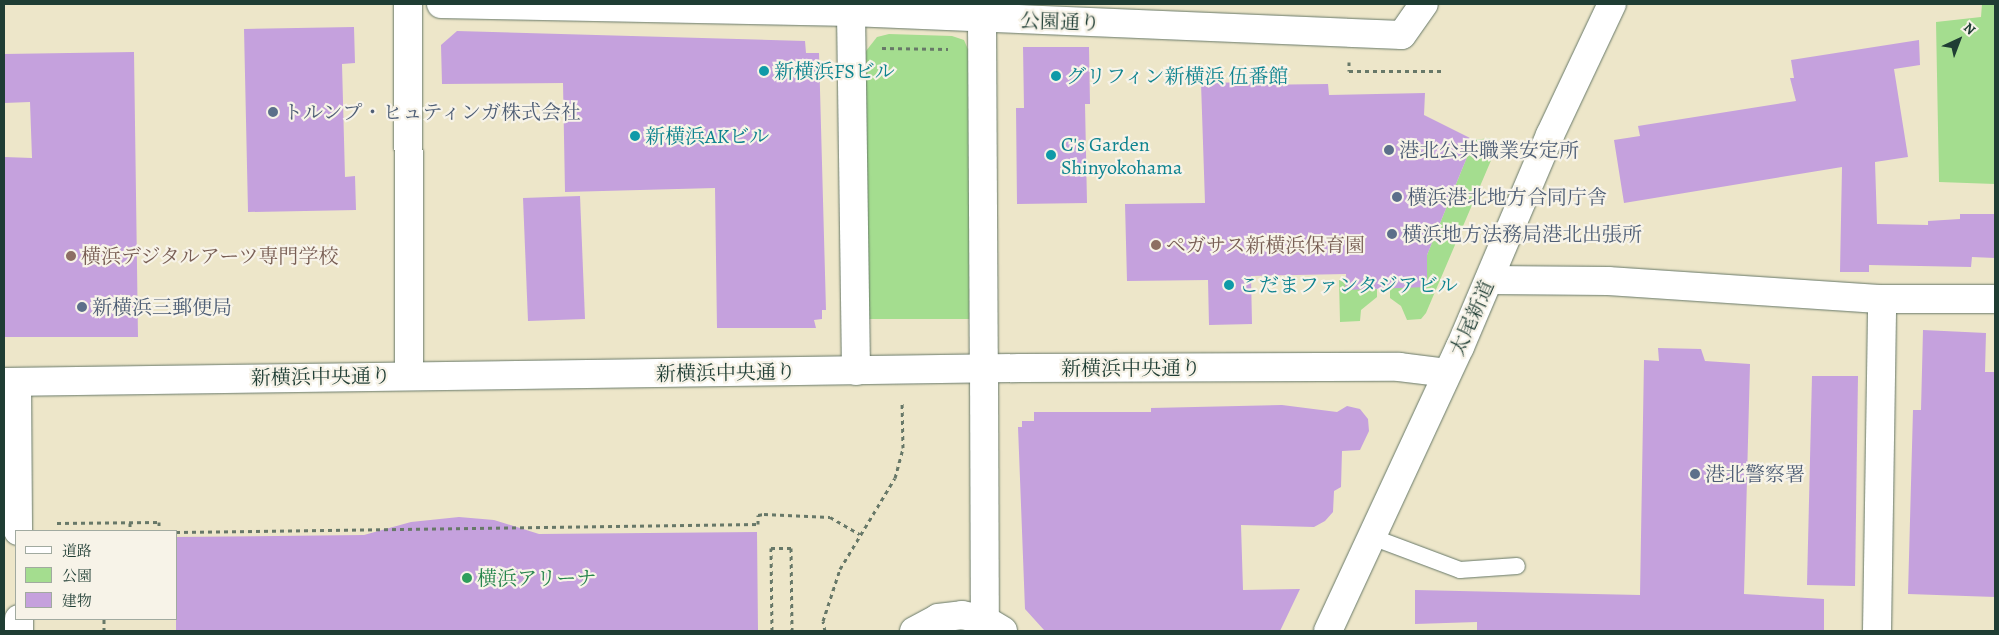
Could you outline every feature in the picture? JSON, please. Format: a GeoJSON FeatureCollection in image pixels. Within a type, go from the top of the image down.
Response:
{"type":"FeatureCollection","features":[{"type":"Feature","properties":{"kind":"street"},"geometry":{"type":"LineString","coordinates":[[408,4],[409,376]]}},
{"type":"Feature","properties":{"kind":"street","name":"公園通り"},"geometry":{"type":"LineString","coordinates":[[441,4],[852,12],[982,18],[1015,12],[1402,34],[1424,4]]}},
{"type":"Feature","properties":{"kind":"street","name":"太尾新道"},"geometry":{"type":"LineString","coordinates":[[1328,631],[1489,280],[1550,135],[1612,4]]}},
{"type":"Feature","properties":{"kind":"street"},"geometry":{"type":"LineString","coordinates":[[852,12],[856,371]]}},
{"type":"Feature","properties":{"kind":"street"},"geometry":{"type":"LineString","coordinates":[[914,631],[938,618],[962,615],[994,626],[984,368],[982,18]]}},
{"type":"Feature","properties":{"kind":"street"},"geometry":{"type":"LineString","coordinates":[[1489,280],[1608,281],[1882,298],[1995,299]]}},
{"type":"Feature","properties":{"kind":"street"},"geometry":{"type":"LineString","coordinates":[[1877,631],[1882,298]]}},
{"type":"Feature","properties":{"kind":"street","name":"新横浜中央通り"},"geometry":{"type":"LineString","coordinates":[[10,382],[984,368],[1399,367],[1447,373]]}},
{"type":"Feature","properties":{"kind":"street"},"geometry":{"type":"LineString","coordinates":[[10,382],[18,530]]}},
{"type":"Feature","properties":{"kind":"lane"},"geometry":{"type":"LineString","coordinates":[[1372,537],[1460,570],[1518,566]]}},
{"type":"Feature","properties":{"kind":"path"},"geometry":{"type":"LineString","coordinates":[[871,48],[956,49]]}},
{"type":"Feature","properties":{"kind":"path"},"geometry":{"type":"LineString","coordinates":[[1348,51],[1349,71],[1444,72]]}},
{"type":"Feature","properties":{"kind":"path"},"geometry":{"type":"LineString","coordinates":[[824,631],[823,621],[840,569],[895,478],[903,448],[902,402]]}},
{"type":"Feature","properties":{"kind":"path"},"geometry":{"type":"LineString","coordinates":[[178,532],[758,524],[758,515],[772,514],[830,517],[860,534]]}},
{"type":"Feature","properties":{"kind":"path"},"geometry":{"type":"LineString","coordinates":[[57,523],[159,522],[159,530]]}},
{"type":"Feature","properties":{"kind":"path"},"geometry":{"type":"LineString","coordinates":[[130,523],[130,530]]}},
{"type":"Feature","properties":{"kind":"path"},"geometry":{"type":"LineString","coordinates":[[772,631],[771,548],[791,548],[792,631]]}},
{"type":"Feature","properties":{"kind":"green space"},"geometry":{"type":"Polygon","coordinates":[[[1982,4],[1995,4],[1995,184],[1939,182],[1936,22],[1981,17],[1982,4]]]}},
{"type":"Feature","properties":{"kind":"green space"},"geometry":{"type":"Polygon","coordinates":[[[889,34],[952,36],[964,40],[970,54],[971,319],[867,319],[866,51],[877,37],[889,34]]]}},
{"type":"Feature","properties":{"kind":"green space"},"geometry":{"type":"Polygon","coordinates":[[[1490,138],[1498,144],[1426,313],[1421,319],[1407,320],[1401,306],[1390,298],[1390,288],[1427,255],[1474,140],[1490,138]]]}},
{"type":"Feature","properties":{"kind":"green space"},"geometry":{"type":"Polygon","coordinates":[[[1339,280],[1377,289],[1377,297],[1361,310],[1360,321],[1340,322],[1339,280]]]}},
{"type":"Feature","properties":{"kind":"building"},"geometry":{"type":"Polygon","coordinates":[[[354,27],[355,63],[342,64],[345,177],[355,176],[356,210],[248,212],[244,29],[354,27]]]}},
{"type":"Feature","properties":{"kind":"building"},"geometry":{"type":"Polygon","coordinates":[[[457,31],[805,41],[806,53],[819,53],[826,310],[822,310],[822,319],[814,320],[816,328],[717,328],[715,188],[565,192],[563,83],[442,84],[441,45],[457,31]]]}},
{"type":"Feature","properties":{"kind":"building"},"geometry":{"type":"Polygon","coordinates":[[[1919,40],[1920,65],[1894,69],[1908,157],[1875,162],[1877,224],[1928,225],[1928,221],[1960,219],[1960,214],[1995,214],[1995,258],[1972,257],[1971,267],[1869,265],[1869,272],[1840,272],[1842,167],[1624,203],[1614,140],[1640,136],[1638,126],[1796,101],[1790,78],[1794,78],[1791,60],[1919,40]]]}},
{"type":"Feature","properties":{"kind":"building","name":"C's Garden Shinyokohama"},"geometry":{"type":"Polygon","coordinates":[[[1023,47],[1089,47],[1090,104],[1085,104],[1087,203],[1017,204],[1016,108],[1024,108],[1023,47]]]}},
{"type":"Feature","properties":{"kind":"building"},"geometry":{"type":"Polygon","coordinates":[[[134,52],[138,337],[4,337],[4,157],[32,158],[30,102],[4,103],[4,54],[134,52]]]}},
{"type":"Feature","properties":{"kind":"building"},"geometry":{"type":"Polygon","coordinates":[[[1260,82],[1260,85],[1328,84],[1329,95],[1425,93],[1424,115],[1474,140],[1427,255],[1427,287],[1345,290],[1346,274],[1251,276],[1252,324],[1209,325],[1208,280],[1127,281],[1125,204],[1205,203],[1201,83],[1260,82]]]}},
{"type":"Feature","properties":{"kind":"building"},"geometry":{"type":"Polygon","coordinates":[[[580,196],[585,319],[528,321],[523,198],[580,196]]]}},
{"type":"Feature","properties":{"kind":"building"},"geometry":{"type":"Polygon","coordinates":[[[1923,330],[1986,333],[1985,372],[1995,372],[1995,597],[1908,594],[1913,410],[1921,410],[1923,330]]]}},
{"type":"Feature","properties":{"kind":"building","name":"港北警察署"},"geometry":{"type":"Polygon","coordinates":[[[1658,348],[1701,349],[1705,361],[1750,364],[1744,594],[1824,599],[1824,631],[1477,631],[1477,622],[1415,624],[1415,590],[1640,595],[1644,360],[1659,361],[1658,348]]]}},
{"type":"Feature","properties":{"kind":"building"},"geometry":{"type":"Polygon","coordinates":[[[1812,376],[1858,376],[1855,586],[1807,585],[1812,376]]]}},
{"type":"Feature","properties":{"kind":"building"},"geometry":{"type":"Polygon","coordinates":[[[1282,405],[1337,412],[1347,406],[1360,409],[1368,419],[1369,431],[1360,450],[1342,451],[1341,487],[1334,491],[1333,512],[1325,521],[1314,527],[1241,525],[1243,590],[1300,589],[1280,631],[1044,630],[1025,609],[1018,427],[1022,427],[1022,421],[1034,421],[1034,412],[1151,412],[1151,408],[1282,405]]]}},
{"type":"Feature","properties":{"kind":"building","name":"横浜アリーナ"},"geometry":{"type":"Polygon","coordinates":[[[459,517],[494,520],[539,534],[757,532],[758,631],[176,631],[176,620],[178,620],[178,537],[364,535],[411,522],[459,517]]]}},
{"type":"Feature","properties":{"kind":"place","name":"新横浜FSビル"},"geometry":{"type":"Point","coordinates":[764,71]}},
{"type":"Feature","properties":{"kind":"place","name":"グリフィン新横浜 伍番館"},"geometry":{"type":"Point","coordinates":[1056,76]}},
{"type":"Feature","properties":{"kind":"place","name":"トルンプ・ヒュティンガ株式会社"},"geometry":{"type":"Point","coordinates":[273,112]}},
{"type":"Feature","properties":{"kind":"place","name":"新横浜AKビル"},"geometry":{"type":"Point","coordinates":[635,136]}},
{"type":"Feature","properties":{"kind":"place","name":"港北公共職業安定所"},"geometry":{"type":"Point","coordinates":[1389,150]}},
{"type":"Feature","properties":{"kind":"place","name":"C's Garden Shinyokohama"},"geometry":{"type":"Point","coordinates":[1051,155]}},
{"type":"Feature","properties":{"kind":"place","name":"横浜港北地方合同庁舎"},"geometry":{"type":"Point","coordinates":[1397,197]}},
{"type":"Feature","properties":{"kind":"place","name":"横浜地方法務局港北出張所"},"geometry":{"type":"Point","coordinates":[1392,234]}},
{"type":"Feature","properties":{"kind":"place","name":"ペガサス新横浜保育園"},"geometry":{"type":"Point","coordinates":[1156,245]}},
{"type":"Feature","properties":{"kind":"place","name":"横浜デジタルアーツ専門学校"},"geometry":{"type":"Point","coordinates":[71,256]}},
{"type":"Feature","properties":{"kind":"place","name":"こだまファンタジアビル"},"geometry":{"type":"Point","coordinates":[1229,285]}},
{"type":"Feature","properties":{"kind":"place","name":"新横浜三郵便局"},"geometry":{"type":"Point","coordinates":[82,307]}},
{"type":"Feature","properties":{"kind":"place","name":"港北警察署"},"geometry":{"type":"Point","coordinates":[1695,474]}},
{"type":"Feature","properties":{"kind":"place","name":"横浜アリーナ"},"geometry":{"type":"Point","coordinates":[467,578]}}]}
